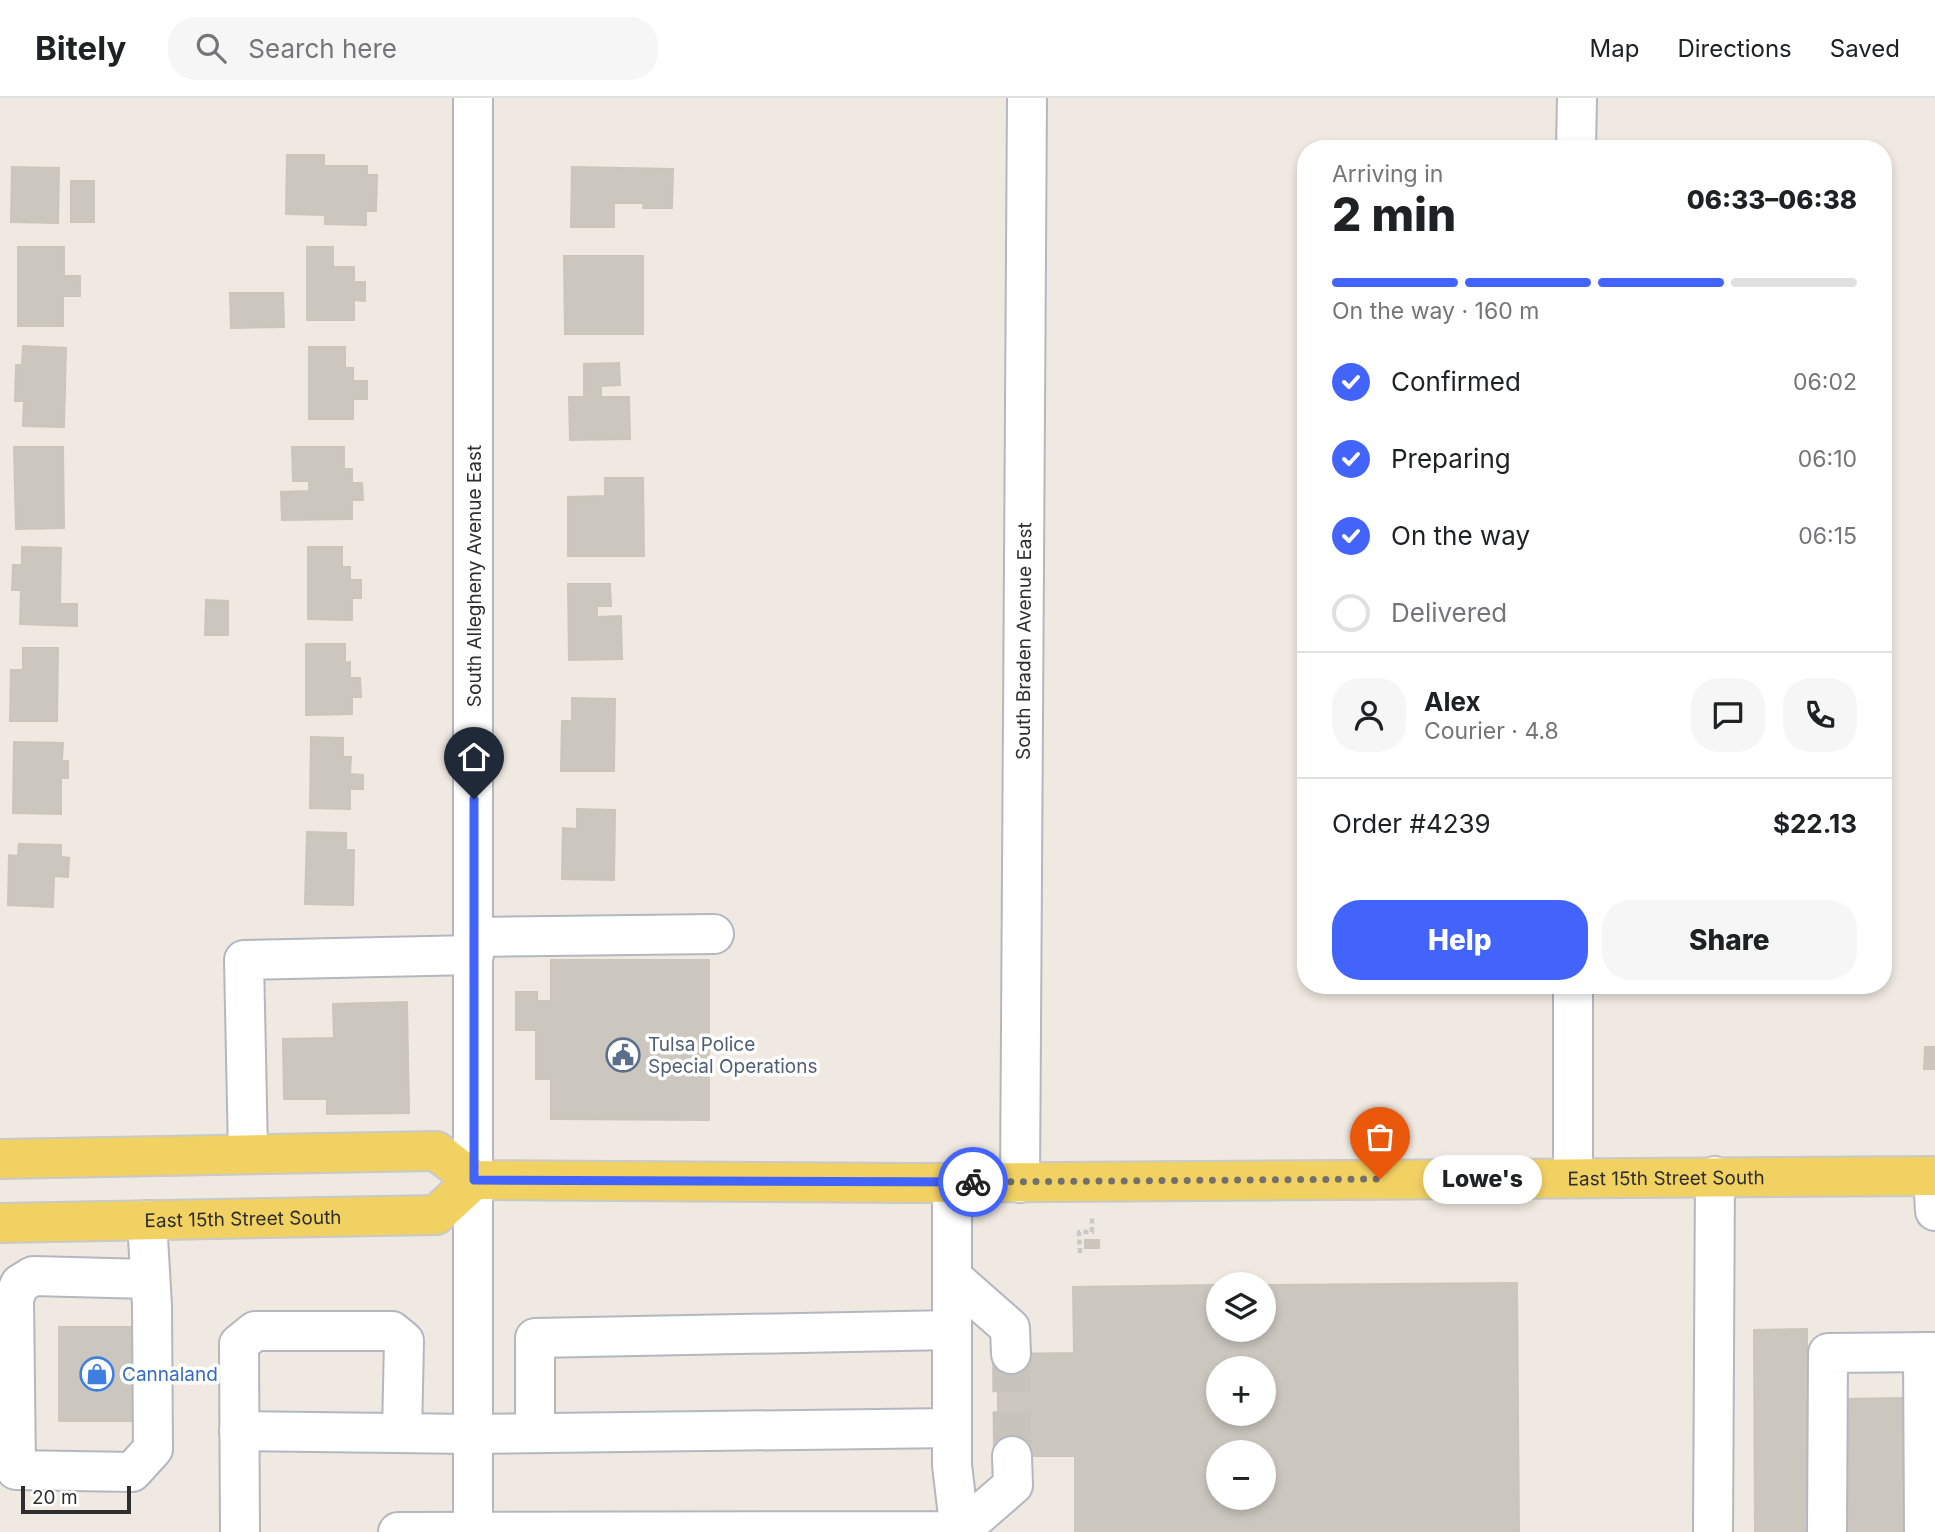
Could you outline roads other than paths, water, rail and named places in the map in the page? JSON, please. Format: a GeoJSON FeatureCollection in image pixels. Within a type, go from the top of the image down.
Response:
{"type":"FeatureCollection","features":[{"type":"Feature","properties":{"kind":"main road"},"geometry":{"type":"LineString","coordinates":[[0,1159],[436,1151],[474,1180]]}},
{"type":"Feature","properties":{"kind":"main road","name":"East 15th Street South"},"geometry":{"type":"LineString","coordinates":[[0,1223],[436,1215],[474,1180],[1020,1182],[1715,1176],[1934,1187]]}},
{"type":"Feature","properties":{"kind":"street","name":"South Allegheny Avenue East"},"geometry":{"type":"LineString","coordinates":[[473,98],[473,1532]]}},
{"type":"Feature","properties":{"kind":"street","name":"South Braden Avenue East"},"geometry":{"type":"LineString","coordinates":[[1020,1182],[1027,98]]}},
{"type":"Feature","properties":{"kind":"street"},"geometry":{"type":"LineString","coordinates":[[1576,140],[1577,98]]}},
{"type":"Feature","properties":{"kind":"street"},"geometry":{"type":"LineString","coordinates":[[248,1153],[244,960],[714,934]]}},
{"type":"Feature","properties":{"kind":"street"},"geometry":{"type":"LineString","coordinates":[[1573,994],[1573,1178]]}},
{"type":"Feature","properties":{"kind":"street"},"geometry":{"type":"LineString","coordinates":[[1713,1532],[1715,1176]]}},
{"type":"Feature","properties":{"kind":"street"},"geometry":{"type":"LineString","coordinates":[[952,1182],[952,1465],[960,1532]]}},
{"type":"Feature","properties":{"kind":"street"},"geometry":{"type":"LineString","coordinates":[[147,1220],[148,1279],[152,1306],[153,1449],[132,1472],[16,1470],[7,1393],[14,1297],[20,1283],[33,1276],[148,1279]]}},
{"type":"Feature","properties":{"kind":"street"},"geometry":{"type":"LineString","coordinates":[[952,1278],[1010,1328],[1011,1353]]}},
{"type":"Feature","properties":{"kind":"street"},"geometry":{"type":"LineString","coordinates":[[535,1433],[535,1338],[952,1330]]}},
{"type":"Feature","properties":{"kind":"street"},"geometry":{"type":"LineString","coordinates":[[240,1532],[239,1344],[255,1331],[392,1331],[404,1341],[402,1433]]}},
{"type":"Feature","properties":{"kind":"street"},"geometry":{"type":"LineString","coordinates":[[1827,1532],[1828,1353],[1929,1352],[1924,1532]]}},
{"type":"Feature","properties":{"kind":"street"},"geometry":{"type":"LineString","coordinates":[[239,1431],[473,1434],[952,1428]]}},
{"type":"Feature","properties":{"kind":"street"},"geometry":{"type":"LineString","coordinates":[[398,1532],[960,1532],[1013,1485],[1012,1456]]}},
{"type":"Feature","properties":{"kind":"tunnel"},"geometry":{"type":"LineString","coordinates":[[1011,1354],[1012,1456]]}},
{"type":"Feature","properties":{"kind":"place","name":"Tulsa Police Special Operations"},"geometry":{"type":"Point","coordinates":[623,1055]}},
{"type":"Feature","properties":{"kind":"place","name":"Lowe's"},"geometry":{"type":"Point","coordinates":[1380,1179]}},
{"type":"Feature","properties":{"kind":"place","name":"Cannaland"},"geometry":{"type":"Point","coordinates":[97,1374]}}]}
